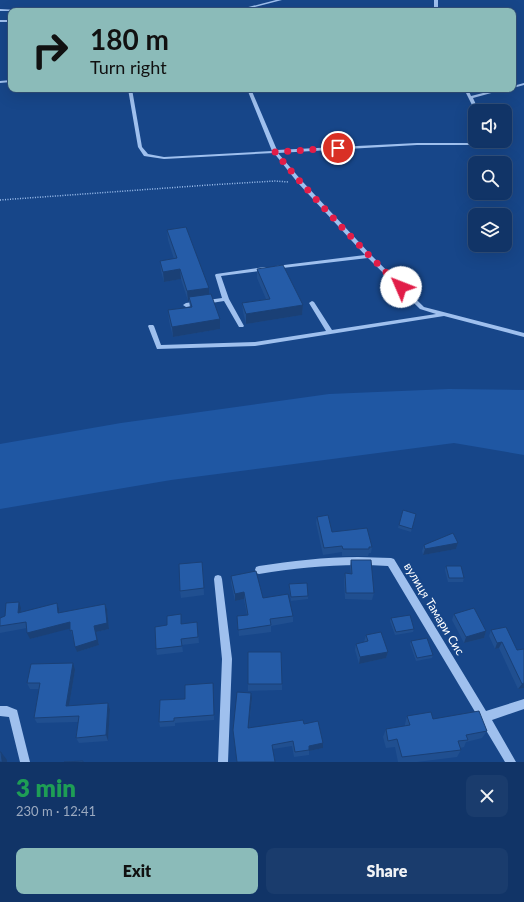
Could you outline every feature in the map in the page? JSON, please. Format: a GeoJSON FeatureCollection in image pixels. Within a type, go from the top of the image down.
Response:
{"type":"FeatureCollection","features":[{"type":"Feature","properties":{"kind":"street"},"geometry":{"type":"LineString","coordinates":[[247,8],[280,0]]}},
{"type":"Feature","properties":{"kind":"street"},"geometry":{"type":"LineString","coordinates":[[131,92],[140,147],[146,155],[164,158],[417,144],[468,144]]}},
{"type":"Feature","properties":{"kind":"street"},"geometry":{"type":"LineString","coordinates":[[250,92],[275,152],[303,185],[369,256],[422,308],[524,335]]}},
{"type":"Feature","properties":{"kind":"street"},"geometry":{"type":"LineString","coordinates":[[468,92],[474,104]]}},
{"type":"Feature","properties":{"kind":"street"},"geometry":{"type":"LineString","coordinates":[[471,97],[492,92]]}},
{"type":"Feature","properties":{"kind":"street"},"geometry":{"type":"LineString","coordinates":[[241,326],[226,299],[218,275],[369,256]]}},
{"type":"Feature","properties":{"kind":"street"},"geometry":{"type":"LineString","coordinates":[[186,305],[226,299]]}},
{"type":"Feature","properties":{"kind":"street"},"geometry":{"type":"LineString","coordinates":[[312,303],[330,332]]}},
{"type":"Feature","properties":{"kind":"street"},"geometry":{"type":"LineString","coordinates":[[151,326],[158,347],[255,344],[445,314]]}},
{"type":"Feature","properties":{"kind":"street","name":"вулиця Тамари Сис"},"geometry":{"type":"LineString","coordinates":[[259,570],[312,562],[366,560],[391,562],[511,762]]}},
{"type":"Feature","properties":{"kind":"street"},"geometry":{"type":"LineString","coordinates":[[218,579],[226,659],[223,762]]}},
{"type":"Feature","properties":{"kind":"street"},"geometry":{"type":"LineString","coordinates":[[485,717],[524,704]]}},
{"type":"Feature","properties":{"kind":"street"},"geometry":{"type":"LineString","coordinates":[[0,711],[7,711],[13,714],[25,762]]}},
{"type":"Feature","properties":{"kind":"path"},"geometry":{"type":"LineString","coordinates":[[0,200],[275,181],[284,181],[303,185]]}},
{"type":"Feature","properties":{"kind":"shaded area"},"geometry":{"type":"Polygon","coordinates":[[[449,389],[524,390],[524,455],[454,443],[171,480],[0,509],[0,444],[121,423],[329,394],[449,389]]]}},
{"type":"Feature","properties":{"kind":"building"},"geometry":{"type":"Polygon","coordinates":[[[186,227],[209,288],[187,291],[180,269],[163,272],[160,261],[177,258],[167,230],[186,227]]]}},
{"type":"Feature","properties":{"kind":"building"},"geometry":{"type":"Polygon","coordinates":[[[283,265],[303,305],[246,314],[242,303],[270,299],[257,269],[283,265]]]}},
{"type":"Feature","properties":{"kind":"building"},"geometry":{"type":"Polygon","coordinates":[[[211,294],[220,319],[172,327],[168,310],[192,307],[189,297],[211,294]]]}},
{"type":"Feature","properties":{"kind":"building"},"geometry":{"type":"Polygon","coordinates":[[[403,510],[416,514],[412,529],[399,525],[403,510]]]}},
{"type":"Feature","properties":{"kind":"building"},"geometry":{"type":"Polygon","coordinates":[[[328,515],[332,532],[367,528],[372,547],[369,547],[369,549],[343,549],[342,546],[324,548],[317,517],[328,515]]]}},
{"type":"Feature","properties":{"kind":"building"},"geometry":{"type":"Polygon","coordinates":[[[453,533],[458,543],[425,549],[424,545],[453,533]]]}},
{"type":"Feature","properties":{"kind":"building"},"geometry":{"type":"Polygon","coordinates":[[[351,560],[371,560],[374,593],[346,593],[345,573],[352,574],[351,560]]]}},
{"type":"Feature","properties":{"kind":"building"},"geometry":{"type":"Polygon","coordinates":[[[202,562],[204,588],[180,591],[179,564],[202,562]]]}},
{"type":"Feature","properties":{"kind":"building"},"geometry":{"type":"Polygon","coordinates":[[[446,566],[461,566],[464,578],[449,578],[446,566]]]}},
{"type":"Feature","properties":{"kind":"building"},"geometry":{"type":"Polygon","coordinates":[[[256,571],[263,598],[288,594],[293,616],[270,619],[271,625],[238,630],[237,616],[248,615],[244,592],[235,594],[231,576],[256,571]]]}},
{"type":"Feature","properties":{"kind":"building"},"geometry":{"type":"Polygon","coordinates":[[[307,583],[308,596],[291,597],[289,584],[307,583]]]}},
{"type":"Feature","properties":{"kind":"building"},"geometry":{"type":"Polygon","coordinates":[[[19,602],[18,613],[57,603],[58,613],[105,604],[107,623],[94,626],[97,640],[75,647],[72,630],[70,631],[70,622],[27,633],[26,622],[0,626],[0,618],[5,616],[6,603],[19,602]]]}},
{"type":"Feature","properties":{"kind":"building"},"geometry":{"type":"Polygon","coordinates":[[[474,608],[486,631],[466,637],[454,614],[474,608]]]}},
{"type":"Feature","properties":{"kind":"building"},"geometry":{"type":"Polygon","coordinates":[[[181,614],[181,624],[197,622],[198,637],[181,639],[182,646],[156,649],[155,627],[167,625],[167,616],[181,614]]]}},
{"type":"Feature","properties":{"kind":"building"},"geometry":{"type":"Polygon","coordinates":[[[410,615],[414,629],[396,632],[391,618],[410,615]]]}},
{"type":"Feature","properties":{"kind":"building"},"geometry":{"type":"Polygon","coordinates":[[[506,627],[517,650],[524,649],[524,683],[522,684],[502,642],[497,643],[491,630],[506,627]]]}},
{"type":"Feature","properties":{"kind":"building"},"geometry":{"type":"Polygon","coordinates":[[[381,632],[388,652],[360,657],[356,644],[368,641],[366,635],[381,632]]]}},
{"type":"Feature","properties":{"kind":"building"},"geometry":{"type":"Polygon","coordinates":[[[427,638],[433,655],[417,658],[411,641],[427,638]]]}},
{"type":"Feature","properties":{"kind":"building"},"geometry":{"type":"Polygon","coordinates":[[[248,652],[281,652],[282,684],[248,684],[248,652]]]}},
{"type":"Feature","properties":{"kind":"building"},"geometry":{"type":"Polygon","coordinates":[[[73,663],[66,706],[108,703],[106,735],[76,738],[79,716],[34,718],[40,683],[27,683],[31,664],[73,663]]]}},
{"type":"Feature","properties":{"kind":"building"},"geometry":{"type":"Polygon","coordinates":[[[213,683],[214,715],[174,718],[174,721],[159,722],[160,700],[185,699],[185,685],[213,683]]]}},
{"type":"Feature","properties":{"kind":"building"},"geometry":{"type":"Polygon","coordinates":[[[237,692],[251,693],[248,728],[303,720],[304,724],[318,721],[323,743],[309,746],[309,750],[295,752],[293,741],[272,745],[275,762],[237,762],[233,730],[237,692]]]}},
{"type":"Feature","properties":{"kind":"building"},"geometry":{"type":"Polygon","coordinates":[[[479,711],[487,731],[466,735],[468,740],[458,741],[461,750],[402,757],[397,739],[388,741],[386,729],[410,725],[407,716],[431,712],[433,719],[479,711]]]}},
{"type":"Feature","properties":{"kind":"building"},"geometry":{"type":"Polygon","coordinates":[[[1,752],[2,762],[0,762],[1,752]]]}},
{"type":"Feature","properties":{"kind":"route"},"geometry":{"type":"LineString","coordinates":[[338,148],[275,152],[300,182],[359,246],[401,287]]}}]}
